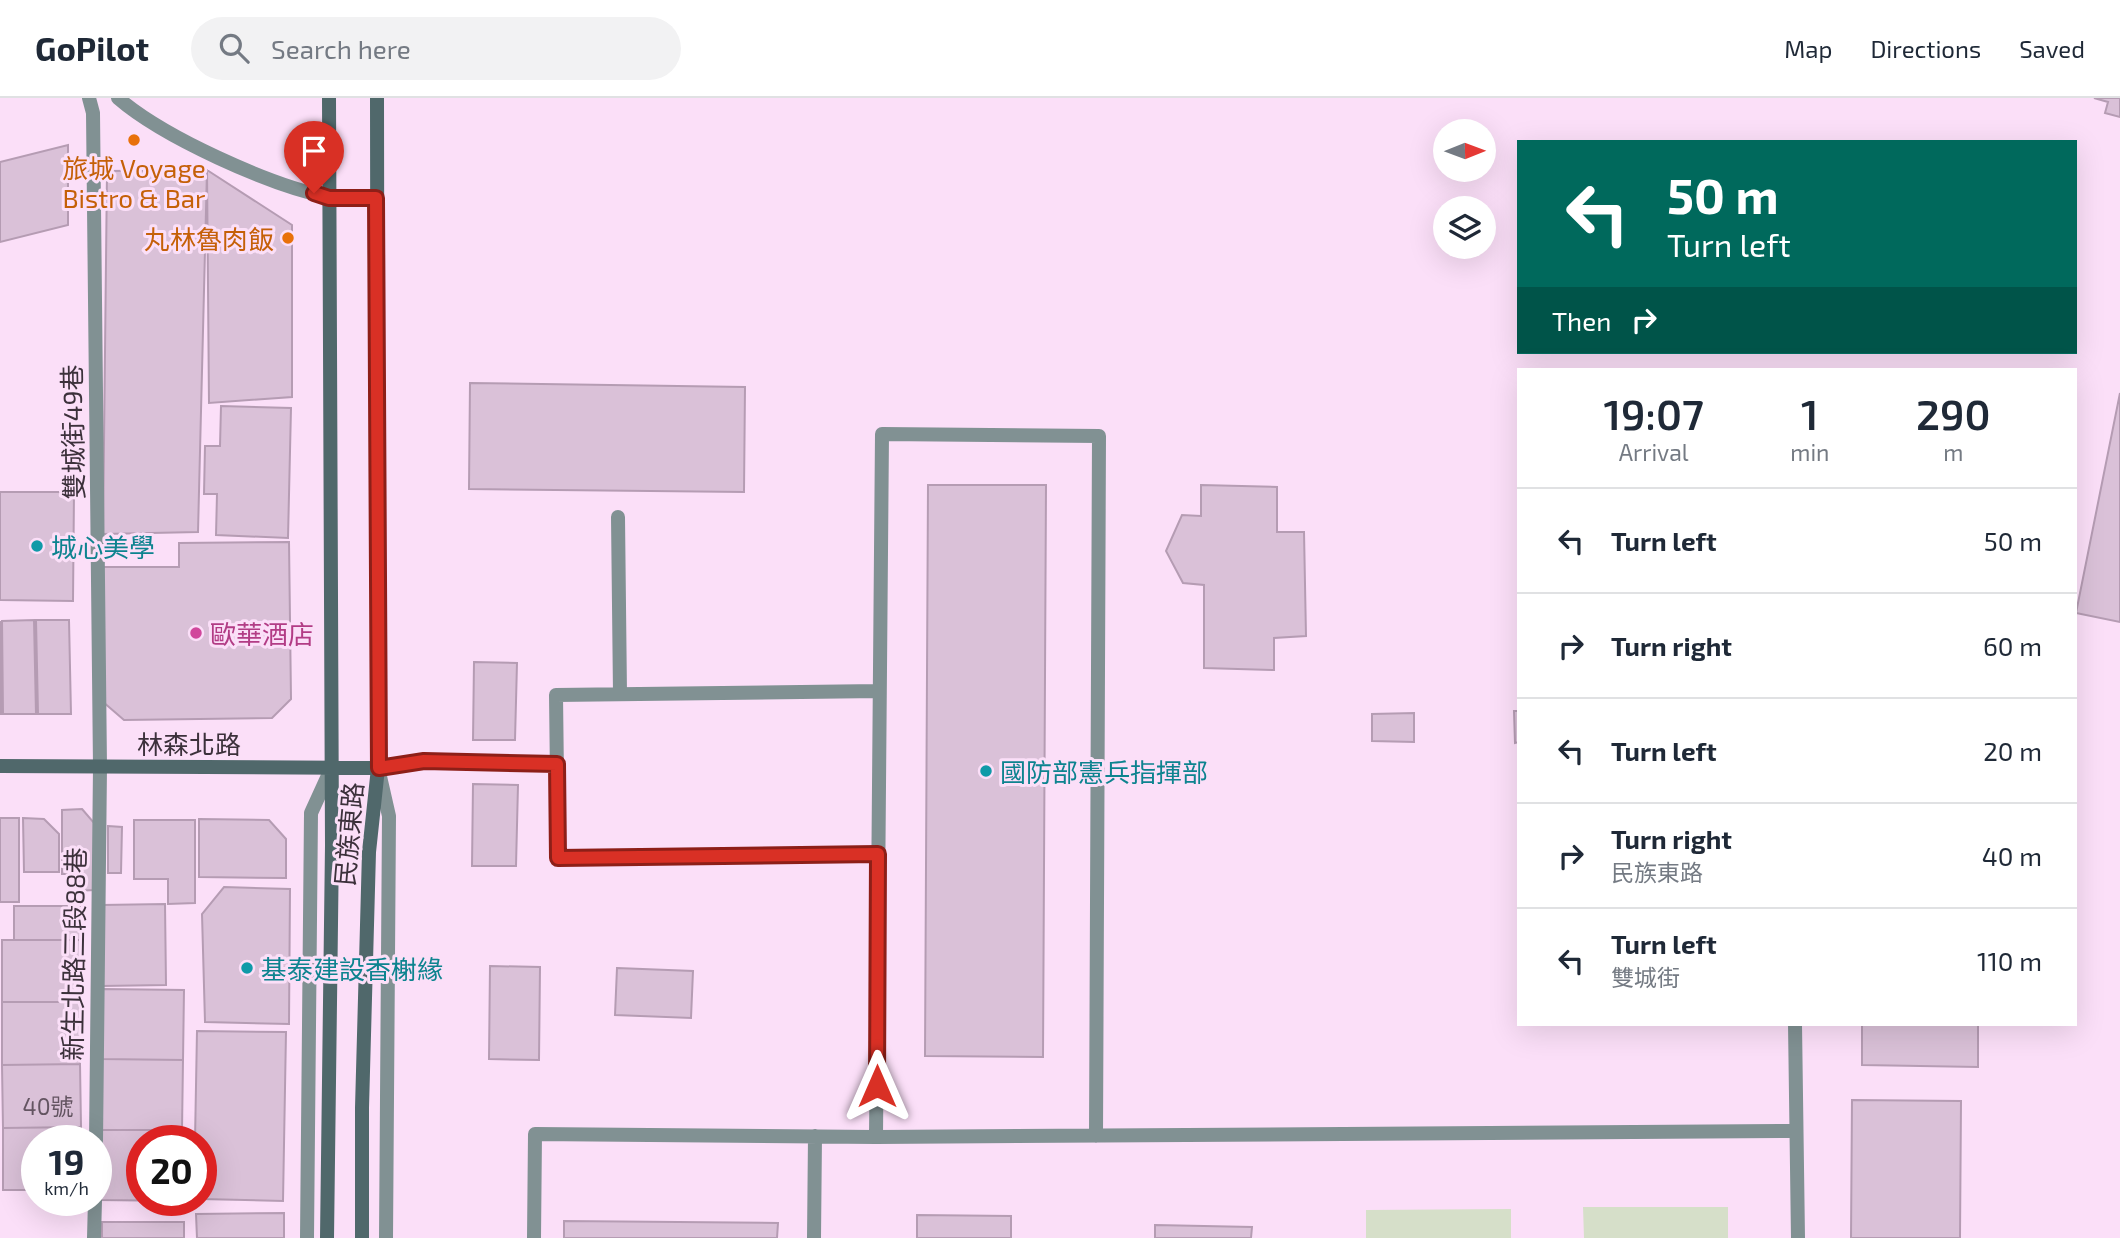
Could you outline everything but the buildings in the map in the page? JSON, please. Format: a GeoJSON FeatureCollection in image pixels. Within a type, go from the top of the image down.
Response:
{"type":"FeatureCollection","features":[{"type":"Feature","properties":{"kind":"street","name":"雙城街49巷"},"geometry":{"type":"LineString","coordinates":[[89,98],[93,113],[100,767]]}},
{"type":"Feature","properties":{"kind":"street"},"geometry":{"type":"LineString","coordinates":[[118,98],[133,111],[235,166],[329,198],[376,198]]}},
{"type":"Feature","properties":{"kind":"street","name":"民族東路"},"geometry":{"type":"LineString","coordinates":[[327,1238],[332,767],[329,98]]}},
{"type":"Feature","properties":{"kind":"street","name":"民族東路"},"geometry":{"type":"LineString","coordinates":[[362,1238],[362,1108],[369,852],[379,768],[377,98]]}},
{"type":"Feature","properties":{"kind":"street"},"geometry":{"type":"LineString","coordinates":[[876,1137],[882,435],[1099,436],[1096,1136]]}},
{"type":"Feature","properties":{"kind":"street"},"geometry":{"type":"LineString","coordinates":[[618,517],[620,694]]}},
{"type":"Feature","properties":{"kind":"street"},"geometry":{"type":"LineString","coordinates":[[878,854],[558,858],[556,695],[879,691]]}},
{"type":"Feature","properties":{"kind":"street"},"geometry":{"type":"LineString","coordinates":[[386,1238],[390,816],[379,768],[424,761],[557,764]]}},
{"type":"Feature","properties":{"kind":"street","name":"林森北路"},"geometry":{"type":"LineString","coordinates":[[0,766],[379,768]]}},
{"type":"Feature","properties":{"kind":"street","name":"新生北路三段88巷"},"geometry":{"type":"LineString","coordinates":[[96,1125],[100,767]]}},
{"type":"Feature","properties":{"kind":"street"},"geometry":{"type":"LineString","coordinates":[[307,1238],[311,813],[332,767]]}},
{"type":"Feature","properties":{"kind":"street"},"geometry":{"type":"LineString","coordinates":[[1795,1026],[1798,1238]]}},
{"type":"Feature","properties":{"kind":"street"},"geometry":{"type":"LineString","coordinates":[[534,1238],[535,1134],[876,1137],[1796,1131]]}},
{"type":"Feature","properties":{"kind":"street"},"geometry":{"type":"LineString","coordinates":[[814,1238],[815,1136]]}},
{"type":"Feature","properties":{"kind":"street"},"geometry":{"type":"LineString","coordinates":[[94,1238],[95,1216]]}},
{"type":"Feature","properties":{"kind":"green space"},"geometry":{"type":"Polygon","coordinates":[[[1583,1207],[1728,1207],[1728,1238],[1584,1238],[1583,1207]]]}},
{"type":"Feature","properties":{"kind":"green space"},"geometry":{"type":"Polygon","coordinates":[[[1511,1209],[1511,1238],[1366,1238],[1366,1210],[1511,1209]]]}},
{"type":"Feature","properties":{"kind":"place","name":"旅城 Voyage Bistro & Bar"},"geometry":{"type":"Point","coordinates":[134,140]}},
{"type":"Feature","properties":{"kind":"place","name":"丸林魯肉飯"},"geometry":{"type":"Point","coordinates":[288,238]}},
{"type":"Feature","properties":{"kind":"place","name":"城心美學"},"geometry":{"type":"Point","coordinates":[37,546]}},
{"type":"Feature","properties":{"kind":"place","name":"歐華酒店"},"geometry":{"type":"Point","coordinates":[196,633]}},
{"type":"Feature","properties":{"kind":"place","name":"國防部憲兵指揮部"},"geometry":{"type":"Point","coordinates":[986,771]}},
{"type":"Feature","properties":{"kind":"place","name":"基泰建設香榭緣"},"geometry":{"type":"Point","coordinates":[247,968]}},
{"type":"Feature","properties":{"kind":"route"},"geometry":{"type":"LineString","coordinates":[[314,193],[329,198],[376,198],[379,768],[424,761],[557,764],[558,858],[878,854],[877,1086]]}}]}
